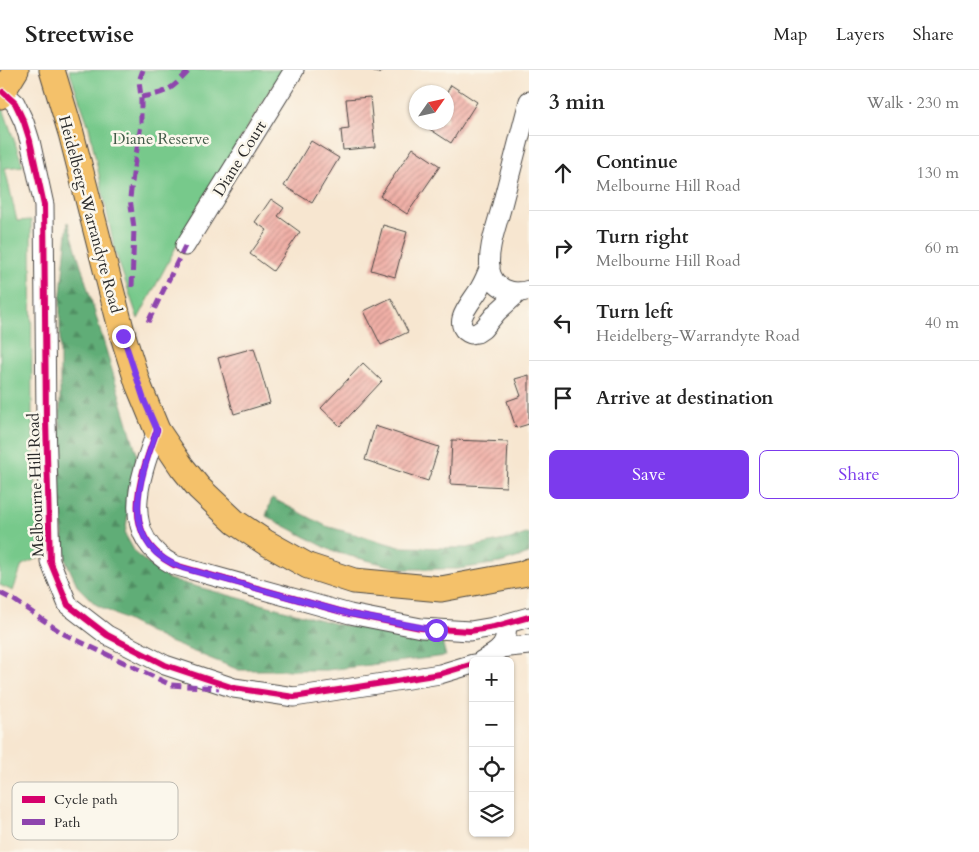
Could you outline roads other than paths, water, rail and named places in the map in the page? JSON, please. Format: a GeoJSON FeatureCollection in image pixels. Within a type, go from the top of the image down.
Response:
{"type":"FeatureCollection","features":[{"type":"Feature","properties":{"kind":"main road"},"geometry":{"type":"LineString","coordinates":[[1,84],[16,70]]}},
{"type":"Feature","properties":{"kind":"main road","name":"Heidelberg-Warrandyte Road"},"geometry":{"type":"LineString","coordinates":[[52,70],[71,133],[130,361],[144,400],[157,430],[186,472],[210,499],[235,522],[287,556],[326,573],[354,582],[441,589],[522,574],[529,571]]}},
{"type":"Feature","properties":{"kind":"street","name":"Diane Court"},"geometry":{"type":"LineString","coordinates":[[185,246],[294,70]]}},
{"type":"Feature","properties":{"kind":"street","name":"Melbourne Hill Road"},"geometry":{"type":"LineString","coordinates":[[1,84],[17,105],[24,122],[44,205],[46,420],[50,560],[68,605],[107,635],[164,665],[234,688],[294,697],[440,674],[469,665]]}},
{"type":"Feature","properties":{"kind":"street"},"geometry":{"type":"LineString","coordinates":[[524,291],[497,312],[481,331],[471,334],[464,330],[461,324],[463,314],[480,289],[490,266],[493,243],[529,101]]}},
{"type":"Feature","properties":{"kind":"street"},"geometry":{"type":"LineString","coordinates":[[490,266],[492,276],[500,286],[510,292],[524,291]]}},
{"type":"Feature","properties":{"kind":"street"},"geometry":{"type":"LineString","coordinates":[[157,430],[140,483],[138,518],[147,544],[168,562],[183,568],[350,614],[421,628],[470,630],[507,624],[529,617]]}},
{"type":"Feature","properties":{"kind":"street"},"geometry":{"type":"LineString","coordinates":[[487,657],[500,648],[506,639],[507,624]]}},
{"type":"Feature","properties":{"kind":"street"},"geometry":{"type":"LineString","coordinates":[[500,648],[529,645]]}},
{"type":"Feature","properties":{"kind":"park label","name":"Diane Reserve"},"geometry":{"type":"Point","coordinates":[161,138]}}]}
